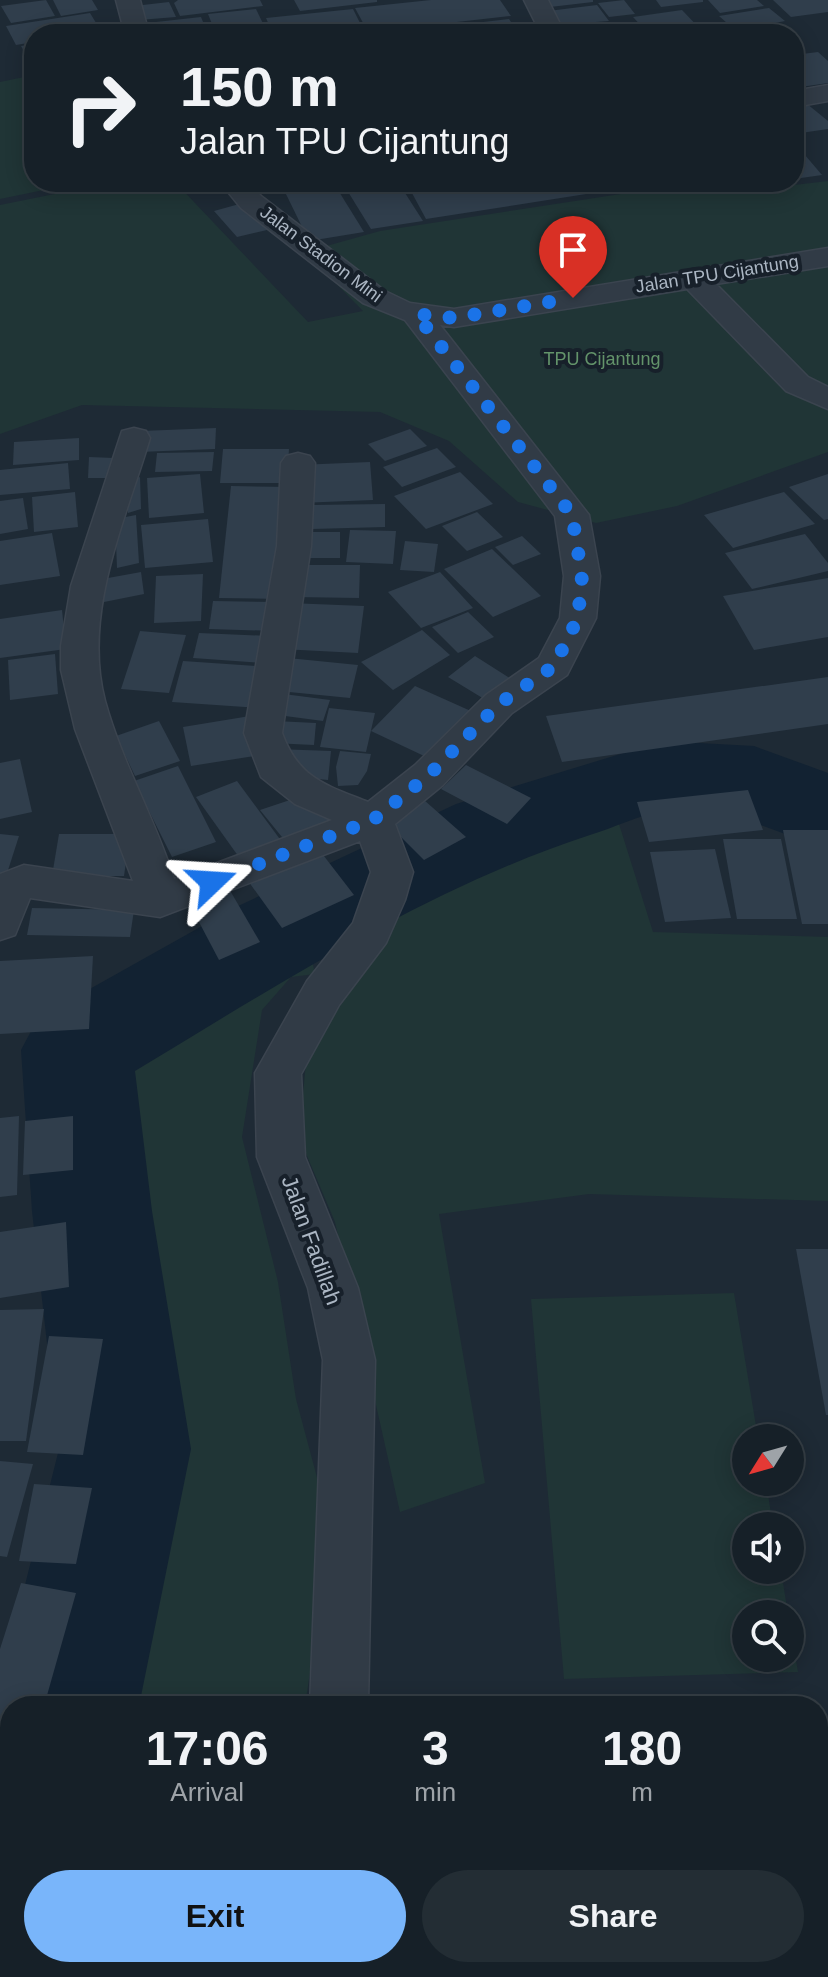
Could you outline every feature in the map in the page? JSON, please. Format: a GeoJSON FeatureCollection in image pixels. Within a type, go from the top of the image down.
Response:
{"type":"FeatureCollection","features":[{"type":"Feature","properties":{"kind":"street"},"geometry":{"type":"LineString","coordinates":[[128,0],[134,24]]}},
{"type":"Feature","properties":{"kind":"street"},"geometry":{"type":"LineString","coordinates":[[536,0],[548,24]]}},
{"type":"Feature","properties":{"kind":"street"},"geometry":{"type":"LineString","coordinates":[[804,97],[828,93]]}},
{"type":"Feature","properties":{"kind":"street","name":"Jalan Stadion Mini"},"geometry":{"type":"LineString","coordinates":[[253,192],[374,297],[416,314]]}},
{"type":"Feature","properties":{"kind":"street","name":"Jalan TPU Cijantung"},"geometry":{"type":"LineString","coordinates":[[416,314],[454,318],[828,257]]}},
{"type":"Feature","properties":{"kind":"street"},"geometry":{"type":"LineString","coordinates":[[692,277],[797,384],[828,399]]}},
{"type":"Feature","properties":{"kind":"street"},"geometry":{"type":"LineString","coordinates":[[0,923],[12,887],[24,881],[160,901],[373,820],[429,775],[499,704],[554,666],[578,618],[582,576],[572,515],[416,314]]}},
{"type":"Feature","properties":{"kind":"street"},"geometry":{"type":"LineString","coordinates":[[134,438],[80,623],[80,668],[91,715],[151,868],[160,901]]}},
{"type":"Feature","properties":{"kind":"street"},"geometry":{"type":"LineString","coordinates":[[298,463],[294,546],[263,733],[275,767],[309,794],[373,820]]}},
{"type":"Feature","properties":{"kind":"street","name":"Jalan Fadillah"},"geometry":{"type":"LineString","coordinates":[[339,1696],[349,1360],[333,1288],[281,1157],[278,1073],[323,993],[371,931],[388,886],[373,820]]}},
{"type":"Feature","properties":{"kind":"green space"},"geometry":{"type":"Polygon","coordinates":[[[24,77],[24,192],[34,192],[0,199],[0,82],[24,77]]]}},
{"type":"Feature","properties":{"kind":"green space","name":"TPU Cijantung"},"geometry":{"type":"Polygon","coordinates":[[[828,181],[828,452],[677,506],[596,523],[518,502],[449,441],[380,412],[82,405],[0,434],[0,205],[64,192],[184,192],[308,322],[363,311],[305,252],[380,231],[634,192],[804,192],[804,184],[828,181]]]}},
{"type":"Feature","properties":{"kind":"green space"},"geometry":{"type":"Polygon","coordinates":[[[613,805],[653,932],[828,937],[828,1201],[589,1194],[439,1214],[485,1483],[400,1512],[335,1222],[299,1137],[307,1052],[363,974],[394,894],[488,845],[613,805]]]}},
{"type":"Feature","properties":{"kind":"green space"},"geometry":{"type":"Polygon","coordinates":[[[306,933],[315,974],[291,977],[262,1010],[242,1137],[278,1282],[296,1399],[322,1496],[314,1645],[306,1696],[111,1696],[116,1689],[144,1549],[162,1507],[174,1423],[148,1242],[124,1162],[118,1074],[219,992],[306,933]]]}},
{"type":"Feature","properties":{"kind":"green space"},"geometry":{"type":"Polygon","coordinates":[[[734,1293],[756,1424],[732,1424],[732,1496],[768,1496],[771,1512],[732,1512],[732,1584],[783,1584],[786,1600],[732,1600],[732,1672],[798,1672],[564,1679],[531,1299],[734,1293]]]}},
{"type":"Feature","properties":{"kind":"building"},"geometry":{"type":"Polygon","coordinates":[[[46,0],[55,16],[11,23],[1,6],[46,0]]]}},
{"type":"Feature","properties":{"kind":"building"},"geometry":{"type":"Polygon","coordinates":[[[53,0],[92,0],[98,10],[61,16],[53,0]]]}},
{"type":"Feature","properties":{"kind":"building"},"geometry":{"type":"Polygon","coordinates":[[[178,0],[260,0],[263,6],[180,16],[174,3],[178,0]]]}},
{"type":"Feature","properties":{"kind":"building"},"geometry":{"type":"Polygon","coordinates":[[[294,0],[377,0],[377,2],[300,11],[294,0]]]}},
{"type":"Feature","properties":{"kind":"building"},"geometry":{"type":"Polygon","coordinates":[[[431,0],[500,0],[511,16],[440,24],[364,24],[355,8],[431,0]]]}},
{"type":"Feature","properties":{"kind":"building"},"geometry":{"type":"Polygon","coordinates":[[[545,0],[593,0],[593,2],[550,7],[545,0]]]}},
{"type":"Feature","properties":{"kind":"building"},"geometry":{"type":"Polygon","coordinates":[[[624,0],[635,14],[609,17],[598,3],[624,0]]]}},
{"type":"Feature","properties":{"kind":"building"},"geometry":{"type":"Polygon","coordinates":[[[656,0],[703,0],[703,2],[661,7],[656,0]]]}},
{"type":"Feature","properties":{"kind":"building"},"geometry":{"type":"Polygon","coordinates":[[[708,0],[757,0],[764,6],[720,13],[708,0]]]}},
{"type":"Feature","properties":{"kind":"building"},"geometry":{"type":"Polygon","coordinates":[[[773,0],[828,0],[828,12],[791,17],[773,0]]]}},
{"type":"Feature","properties":{"kind":"building"},"geometry":{"type":"Polygon","coordinates":[[[169,2],[176,17],[139,20],[134,6],[169,2]]]}},
{"type":"Feature","properties":{"kind":"building"},"geometry":{"type":"Polygon","coordinates":[[[597,5],[609,21],[555,24],[548,11],[597,5]]]}},
{"type":"Feature","properties":{"kind":"building"},"geometry":{"type":"Polygon","coordinates":[[[769,8],[785,21],[728,24],[719,16],[769,8]]]}},
{"type":"Feature","properties":{"kind":"building"},"geometry":{"type":"Polygon","coordinates":[[[256,9],[263,24],[212,24],[208,14],[256,9]]]}},
{"type":"Feature","properties":{"kind":"building"},"geometry":{"type":"Polygon","coordinates":[[[353,9],[360,24],[269,24],[266,18],[353,9]]]}},
{"type":"Feature","properties":{"kind":"building"},"geometry":{"type":"Polygon","coordinates":[[[682,10],[695,24],[640,24],[633,17],[682,10]]]}},
{"type":"Feature","properties":{"kind":"building"},"geometry":{"type":"Polygon","coordinates":[[[90,13],[97,24],[24,24],[24,44],[16,45],[6,26],[90,13]]]}},
{"type":"Feature","properties":{"kind":"building"},"geometry":{"type":"Polygon","coordinates":[[[201,17],[204,24],[138,24],[201,17]]]}},
{"type":"Feature","properties":{"kind":"building"},"geometry":{"type":"Polygon","coordinates":[[[509,19],[512,24],[466,24],[509,19]]]}},
{"type":"Feature","properties":{"kind":"building"},"geometry":{"type":"Polygon","coordinates":[[[818,52],[828,61],[828,83],[804,87],[804,54],[818,52]]]}},
{"type":"Feature","properties":{"kind":"building"},"geometry":{"type":"Polygon","coordinates":[[[804,101],[828,121],[828,129],[804,133],[804,101]]]}},
{"type":"Feature","properties":{"kind":"building"},"geometry":{"type":"Polygon","coordinates":[[[804,154],[822,175],[804,178],[804,154]]]}},
{"type":"Feature","properties":{"kind":"building"},"geometry":{"type":"Polygon","coordinates":[[[285,192],[339,192],[364,232],[309,241],[285,192]]]}},
{"type":"Feature","properties":{"kind":"building"},"geometry":{"type":"Polygon","coordinates":[[[348,192],[404,192],[423,221],[371,229],[348,192]]]}},
{"type":"Feature","properties":{"kind":"building"},"geometry":{"type":"Polygon","coordinates":[[[411,192],[599,192],[426,219],[411,192]]]}},
{"type":"Feature","properties":{"kind":"building"},"geometry":{"type":"Polygon","coordinates":[[[243,203],[267,230],[237,237],[214,211],[243,203]]]}},
{"type":"Feature","properties":{"kind":"building"},"geometry":{"type":"Polygon","coordinates":[[[216,428],[215,449],[139,452],[141,431],[216,428]]]}},
{"type":"Feature","properties":{"kind":"building"},"geometry":{"type":"Polygon","coordinates":[[[410,429],[427,446],[385,461],[368,444],[410,429]]]}},
{"type":"Feature","properties":{"kind":"building"},"geometry":{"type":"Polygon","coordinates":[[[79,438],[79,460],[13,465],[14,442],[79,438]]]}},
{"type":"Feature","properties":{"kind":"building"},"geometry":{"type":"Polygon","coordinates":[[[437,448],[456,467],[402,487],[383,467],[437,448]]]}},
{"type":"Feature","properties":{"kind":"building"},"geometry":{"type":"Polygon","coordinates":[[[223,449],[289,449],[287,483],[220,483],[223,449]]]}},
{"type":"Feature","properties":{"kind":"building"},"geometry":{"type":"Polygon","coordinates":[[[214,452],[212,471],[155,472],[157,453],[214,452]]]}},
{"type":"Feature","properties":{"kind":"building"},"geometry":{"type":"Polygon","coordinates":[[[89,457],[114,458],[113,478],[88,478],[89,457]]]}},
{"type":"Feature","properties":{"kind":"building"},"geometry":{"type":"Polygon","coordinates":[[[370,462],[373,500],[300,503],[298,465],[370,462]]]}},
{"type":"Feature","properties":{"kind":"building"},"geometry":{"type":"Polygon","coordinates":[[[68,463],[70,489],[0,495],[0,470],[68,463]]]}},
{"type":"Feature","properties":{"kind":"building"},"geometry":{"type":"Polygon","coordinates":[[[460,472],[493,504],[426,529],[394,496],[460,472]]]}},
{"type":"Feature","properties":{"kind":"building"},"geometry":{"type":"Polygon","coordinates":[[[200,474],[204,513],[149,518],[147,478],[200,474]]]}},
{"type":"Feature","properties":{"kind":"building"},"geometry":{"type":"Polygon","coordinates":[[[828,474],[828,519],[824,520],[789,487],[828,474]]]}},
{"type":"Feature","properties":{"kind":"building"},"geometry":{"type":"Polygon","coordinates":[[[140,477],[141,509],[128,513],[127,482],[140,477]]]}},
{"type":"Feature","properties":{"kind":"building"},"geometry":{"type":"Polygon","coordinates":[[[231,486],[290,487],[282,599],[219,598],[231,486]]]}},
{"type":"Feature","properties":{"kind":"building"},"geometry":{"type":"Polygon","coordinates":[[[75,492],[78,527],[34,532],[32,497],[75,492]]]}},
{"type":"Feature","properties":{"kind":"building"},"geometry":{"type":"Polygon","coordinates":[[[784,492],[815,524],[733,548],[704,515],[784,492]]]}},
{"type":"Feature","properties":{"kind":"building"},"geometry":{"type":"Polygon","coordinates":[[[23,498],[28,529],[0,534],[0,501],[23,498]]]}},
{"type":"Feature","properties":{"kind":"building"},"geometry":{"type":"Polygon","coordinates":[[[385,504],[385,527],[312,529],[312,505],[385,504]]]}},
{"type":"Feature","properties":{"kind":"building"},"geometry":{"type":"Polygon","coordinates":[[[477,512],[503,537],[467,551],[442,526],[477,512]]]}},
{"type":"Feature","properties":{"kind":"building"},"geometry":{"type":"Polygon","coordinates":[[[136,515],[139,563],[117,568],[115,519],[136,515]]]}},
{"type":"Feature","properties":{"kind":"building"},"geometry":{"type":"Polygon","coordinates":[[[208,519],[213,562],[145,568],[141,525],[208,519]]]}},
{"type":"Feature","properties":{"kind":"building"},"geometry":{"type":"Polygon","coordinates":[[[350,530],[396,531],[393,564],[346,562],[350,530]]]}},
{"type":"Feature","properties":{"kind":"building"},"geometry":{"type":"Polygon","coordinates":[[[300,532],[340,532],[340,558],[298,558],[300,532]]]}},
{"type":"Feature","properties":{"kind":"building"},"geometry":{"type":"Polygon","coordinates":[[[52,533],[60,576],[0,585],[0,541],[52,533]]]}},
{"type":"Feature","properties":{"kind":"building"},"geometry":{"type":"Polygon","coordinates":[[[805,534],[828,563],[828,571],[752,589],[725,553],[805,534]]]}},
{"type":"Feature","properties":{"kind":"building"},"geometry":{"type":"Polygon","coordinates":[[[522,536],[541,554],[513,565],[495,547],[522,536]]]}},
{"type":"Feature","properties":{"kind":"building"},"geometry":{"type":"Polygon","coordinates":[[[405,541],[438,544],[434,572],[400,570],[405,541]]]}},
{"type":"Feature","properties":{"kind":"building"},"geometry":{"type":"Polygon","coordinates":[[[492,549],[541,596],[493,617],[444,569],[492,549]]]}},
{"type":"Feature","properties":{"kind":"building"},"geometry":{"type":"Polygon","coordinates":[[[297,565],[360,565],[359,598],[294,597],[297,565]]]}},
{"type":"Feature","properties":{"kind":"building"},"geometry":{"type":"Polygon","coordinates":[[[141,572],[144,594],[99,603],[97,580],[141,572]]]}},
{"type":"Feature","properties":{"kind":"building"},"geometry":{"type":"Polygon","coordinates":[[[440,572],[473,608],[421,628],[388,592],[440,572]]]}},
{"type":"Feature","properties":{"kind":"building"},"geometry":{"type":"Polygon","coordinates":[[[203,574],[201,621],[154,623],[156,576],[203,574]]]}},
{"type":"Feature","properties":{"kind":"building"},"geometry":{"type":"Polygon","coordinates":[[[828,578],[828,637],[754,650],[723,596],[828,578]]]}},
{"type":"Feature","properties":{"kind":"building"},"geometry":{"type":"Polygon","coordinates":[[[213,601],[278,602],[275,631],[209,629],[213,601]]]}},
{"type":"Feature","properties":{"kind":"building"},"geometry":{"type":"Polygon","coordinates":[[[289,603],[364,606],[358,653],[281,649],[289,603]]]}},
{"type":"Feature","properties":{"kind":"building"},"geometry":{"type":"Polygon","coordinates":[[[62,610],[66,649],[0,658],[0,619],[62,610]]]}},
{"type":"Feature","properties":{"kind":"building"},"geometry":{"type":"Polygon","coordinates":[[[468,612],[494,637],[458,653],[432,627],[468,612]]]}},
{"type":"Feature","properties":{"kind":"building"},"geometry":{"type":"Polygon","coordinates":[[[422,630],[450,655],[393,690],[361,662],[422,630]]]}},
{"type":"Feature","properties":{"kind":"building"},"geometry":{"type":"Polygon","coordinates":[[[140,631],[186,635],[169,693],[121,689],[140,631]]]}},
{"type":"Feature","properties":{"kind":"building"},"geometry":{"type":"Polygon","coordinates":[[[199,633],[270,636],[265,663],[193,658],[199,633]]]}},
{"type":"Feature","properties":{"kind":"building"},"geometry":{"type":"Polygon","coordinates":[[[55,654],[58,694],[10,700],[8,660],[55,654]]]}},
{"type":"Feature","properties":{"kind":"building"},"geometry":{"type":"Polygon","coordinates":[[[475,656],[511,679],[489,702],[448,677],[475,656]]]}},
{"type":"Feature","properties":{"kind":"building"},"geometry":{"type":"Polygon","coordinates":[[[288,658],[358,665],[350,698],[279,691],[288,658]]]}},
{"type":"Feature","properties":{"kind":"building"},"geometry":{"type":"Polygon","coordinates":[[[183,661],[269,667],[261,708],[172,702],[183,661]]]}},
{"type":"Feature","properties":{"kind":"building"},"geometry":{"type":"Polygon","coordinates":[[[828,677],[828,724],[562,762],[546,716],[828,677]]]}},
{"type":"Feature","properties":{"kind":"building"},"geometry":{"type":"Polygon","coordinates":[[[415,686],[482,716],[439,763],[371,731],[415,686]]]}},
{"type":"Feature","properties":{"kind":"building"},"geometry":{"type":"Polygon","coordinates":[[[276,693],[330,700],[323,721],[270,714],[276,693]]]}},
{"type":"Feature","properties":{"kind":"building"},"geometry":{"type":"Polygon","coordinates":[[[329,708],[375,713],[366,752],[320,747],[329,708]]]}},
{"type":"Feature","properties":{"kind":"building"},"geometry":{"type":"Polygon","coordinates":[[[250,716],[260,755],[191,766],[183,727],[250,716]]]}},
{"type":"Feature","properties":{"kind":"building"},"geometry":{"type":"Polygon","coordinates":[[[159,721],[180,761],[135,776],[116,736],[159,721]]]}},
{"type":"Feature","properties":{"kind":"building"},"geometry":{"type":"Polygon","coordinates":[[[275,721],[316,723],[314,745],[272,743],[275,721]]]}},
{"type":"Feature","properties":{"kind":"building"},"geometry":{"type":"Polygon","coordinates":[[[276,749],[331,751],[328,780],[289,776],[276,749]]]}},
{"type":"Feature","properties":{"kind":"building"},"geometry":{"type":"Polygon","coordinates":[[[340,751],[371,754],[367,771],[358,785],[338,786],[336,767],[340,751]]]}},
{"type":"Feature","properties":{"kind":"building"},"geometry":{"type":"Polygon","coordinates":[[[20,759],[32,812],[0,819],[0,763],[20,759]]]}},
{"type":"Feature","properties":{"kind":"building"},"geometry":{"type":"Polygon","coordinates":[[[466,765],[531,798],[507,824],[441,789],[466,765]]]}},
{"type":"Feature","properties":{"kind":"building"},"geometry":{"type":"Polygon","coordinates":[[[178,766],[216,842],[172,857],[134,781],[178,766]]]}},
{"type":"Feature","properties":{"kind":"building"},"geometry":{"type":"Polygon","coordinates":[[[237,781],[282,842],[241,860],[196,797],[237,781]]]}},
{"type":"Feature","properties":{"kind":"building"},"geometry":{"type":"Polygon","coordinates":[[[748,790],[763,830],[649,842],[637,802],[748,790]]]}},
{"type":"Feature","properties":{"kind":"building"},"geometry":{"type":"Polygon","coordinates":[[[416,793],[466,837],[424,860],[382,818],[416,793]]]}},
{"type":"Feature","properties":{"kind":"building"},"geometry":{"type":"Polygon","coordinates":[[[305,795],[335,820],[286,842],[260,810],[305,795]]]}},
{"type":"Feature","properties":{"kind":"building"},"geometry":{"type":"Polygon","coordinates":[[[783,830],[828,830],[828,924],[802,924],[783,830]]]}},
{"type":"Feature","properties":{"kind":"building"},"geometry":{"type":"Polygon","coordinates":[[[0,834],[19,836],[1,892],[0,892],[0,834]]]}},
{"type":"Feature","properties":{"kind":"building"},"geometry":{"type":"Polygon","coordinates":[[[59,834],[130,834],[124,876],[52,876],[59,834]]]}},
{"type":"Feature","properties":{"kind":"building"},"geometry":{"type":"Polygon","coordinates":[[[723,839],[781,839],[797,919],[737,919],[723,839]]]}},
{"type":"Feature","properties":{"kind":"building"},"geometry":{"type":"Polygon","coordinates":[[[317,847],[354,895],[282,928],[246,878],[317,847]]]}},
{"type":"Feature","properties":{"kind":"building"},"geometry":{"type":"Polygon","coordinates":[[[715,849],[731,918],[665,922],[650,852],[715,849]]]}},
{"type":"Feature","properties":{"kind":"building"},"geometry":{"type":"Polygon","coordinates":[[[228,887],[260,942],[219,960],[189,903],[228,887]]]}},
{"type":"Feature","properties":{"kind":"building"},"geometry":{"type":"Polygon","coordinates":[[[32,908],[134,910],[130,937],[27,935],[32,908]]]}},
{"type":"Feature","properties":{"kind":"building"},"geometry":{"type":"Polygon","coordinates":[[[93,956],[89,1029],[0,1034],[0,961],[93,956]]]}},
{"type":"Feature","properties":{"kind":"building"},"geometry":{"type":"Polygon","coordinates":[[[19,1116],[17,1195],[0,1197],[0,1118],[19,1116]]]}},
{"type":"Feature","properties":{"kind":"building"},"geometry":{"type":"Polygon","coordinates":[[[73,1116],[73,1170],[23,1175],[25,1121],[73,1116]]]}},
{"type":"Feature","properties":{"kind":"building"},"geometry":{"type":"Polygon","coordinates":[[[66,1222],[69,1287],[0,1298],[0,1232],[66,1222]]]}},
{"type":"Feature","properties":{"kind":"building"},"geometry":{"type":"Polygon","coordinates":[[[796,1249],[828,1249],[828,1415],[826,1415],[796,1249]]]}},
{"type":"Feature","properties":{"kind":"building"},"geometry":{"type":"Polygon","coordinates":[[[44,1309],[26,1441],[0,1441],[0,1310],[44,1309]]]}},
{"type":"Feature","properties":{"kind":"building"},"geometry":{"type":"Polygon","coordinates":[[[49,1336],[103,1339],[83,1455],[27,1452],[49,1336]]]}},
{"type":"Feature","properties":{"kind":"building"},"geometry":{"type":"Polygon","coordinates":[[[0,1461],[33,1464],[7,1557],[0,1556],[0,1461]]]}},
{"type":"Feature","properties":{"kind":"building"},"geometry":{"type":"Polygon","coordinates":[[[34,1484],[92,1488],[76,1564],[19,1561],[34,1484]]]}},
{"type":"Feature","properties":{"kind":"building"},"geometry":{"type":"Polygon","coordinates":[[[21,1583],[76,1593],[47,1696],[0,1696],[0,1649],[21,1583]]]}},
{"type":"Feature","properties":{"kind":"waterway"},"geometry":{"type":"LineString","coordinates":[[69,1696],[125,1449],[92,1211],[77,1050],[273,936],[491,830],[663,776],[754,781],[828,813]]}},
{"type":"Feature","properties":{"kind":"route"},"geometry":{"type":"LineString","coordinates":[[212,882],[373,820],[429,775],[499,704],[554,666],[578,618],[582,576],[572,515],[416,314],[454,318],[573,298]]}}]}
